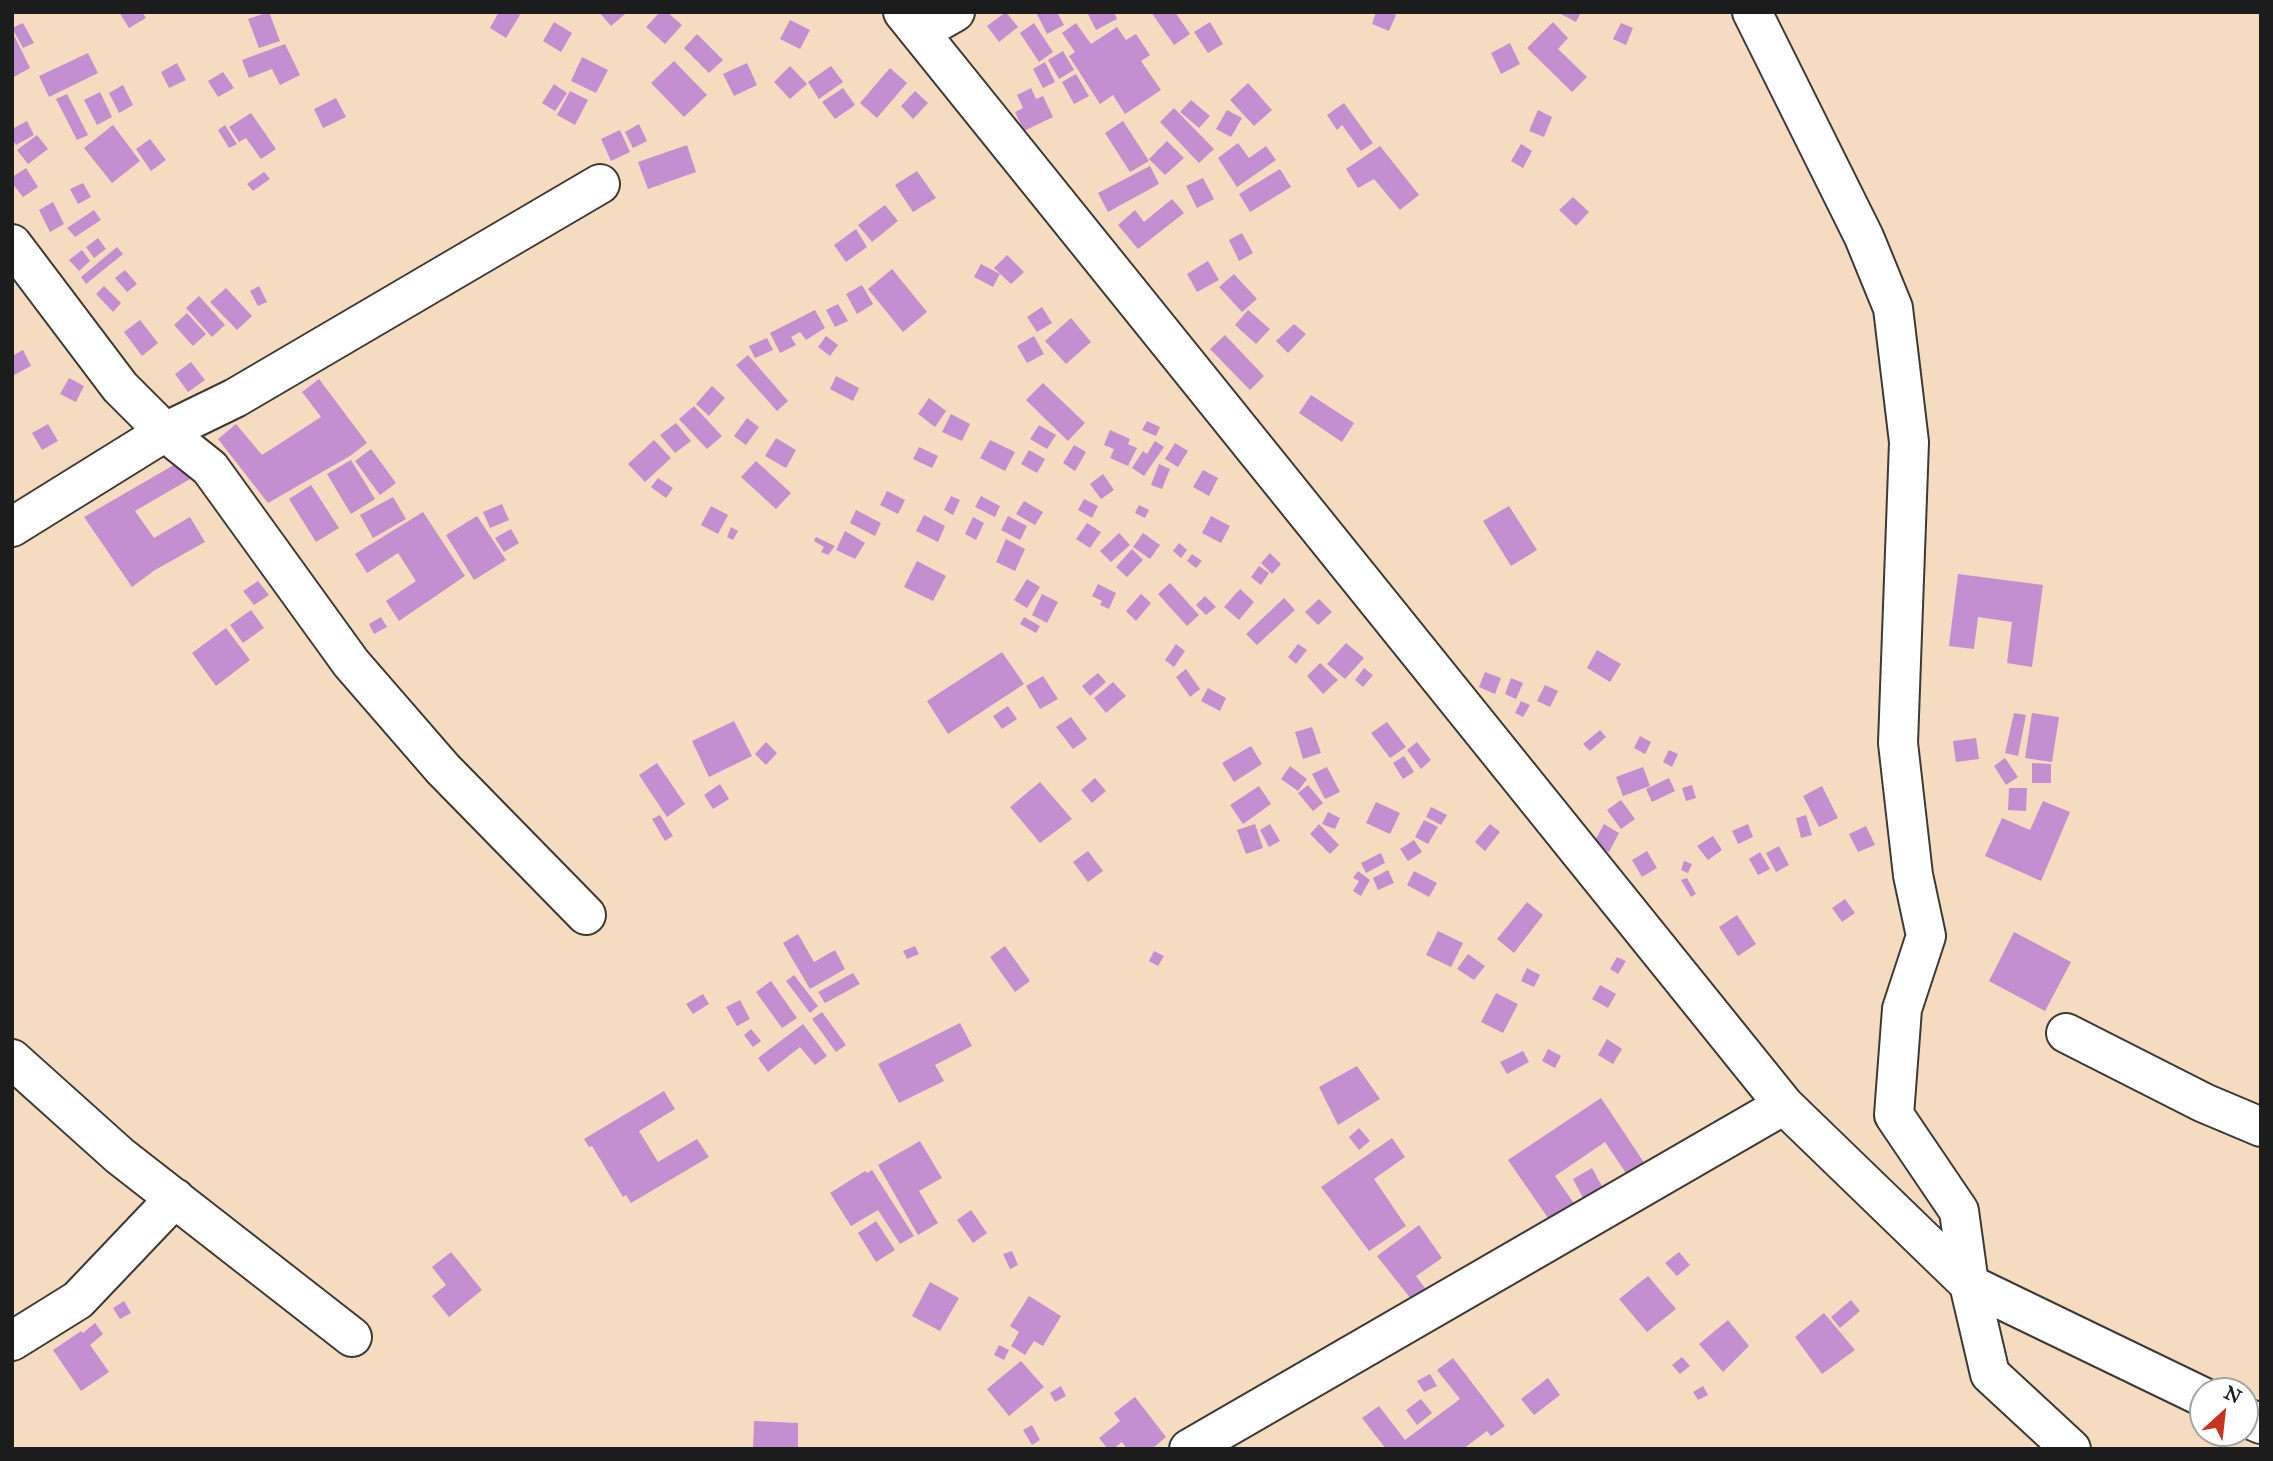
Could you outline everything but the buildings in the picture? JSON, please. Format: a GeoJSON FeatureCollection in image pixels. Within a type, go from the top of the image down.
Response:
{"type":"FeatureCollection","features":[{"type":"Feature","properties":{"kind":"street"},"geometry":{"type":"LineString","coordinates":[[955,12],[912,22],[1784,1105],[1969,1284],[2189,1390]]}},
{"type":"Feature","properties":{"kind":"street"},"geometry":{"type":"LineString","coordinates":[[1752,12],[1864,237],[1893,308],[1909,442],[1898,743],[1913,875],[1926,936],[1902,1009],[1894,1115],[1959,1211],[1969,1284],[1990,1374],[2071,1449]]}},
{"type":"Feature","properties":{"kind":"street"},"geometry":{"type":"LineString","coordinates":[[12,527],[164,432],[234,398],[600,184]]}},
{"type":"Feature","properties":{"kind":"street"},"geometry":{"type":"LineString","coordinates":[[12,244],[120,387],[164,432],[210,468],[351,663],[426,750],[586,915]]}},
{"type":"Feature","properties":{"kind":"street"},"geometry":{"type":"LineString","coordinates":[[2066,1032],[2204,1103],[2261,1127]]}},
{"type":"Feature","properties":{"kind":"street"},"geometry":{"type":"LineString","coordinates":[[12,1059],[120,1156],[352,1337]]}},
{"type":"Feature","properties":{"kind":"street"},"geometry":{"type":"LineString","coordinates":[[1189,1449],[1784,1105]]}},
{"type":"Feature","properties":{"kind":"street"},"geometry":{"type":"LineString","coordinates":[[12,1341],[78,1300],[174,1198]]}}]}
